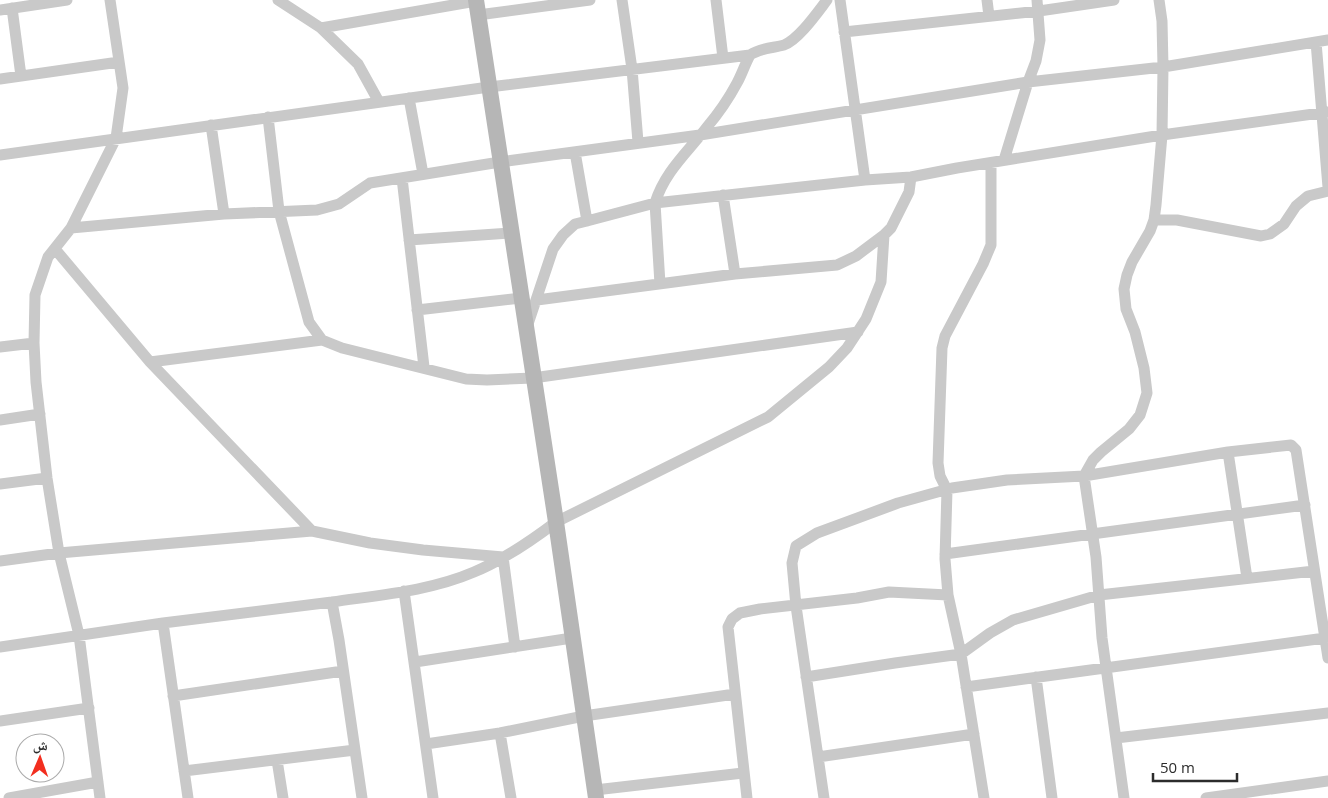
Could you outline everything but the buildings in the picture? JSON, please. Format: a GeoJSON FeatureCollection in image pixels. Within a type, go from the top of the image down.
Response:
{"type":"FeatureCollection","features":[{"type":"Feature","properties":{"kind":"street"},"geometry":{"type":"LineString","coordinates":[[0,10],[67,0]]}},
{"type":"Feature","properties":{"kind":"street"},"geometry":{"type":"LineString","coordinates":[[100,798],[79,635],[59,553],[48,478],[34,343],[35,295],[48,258],[71,228],[116,138],[123,88],[110,0]]}},
{"type":"Feature","properties":{"kind":"street"},"geometry":{"type":"LineString","coordinates":[[278,0],[321,28],[358,64],[379,102]]}},
{"type":"Feature","properties":{"kind":"street"},"geometry":{"type":"LineString","coordinates":[[321,28],[476,5],[590,0]]}},
{"type":"Feature","properties":{"kind":"street"},"geometry":{"type":"LineString","coordinates":[[622,0],[632,69],[638,142]]}},
{"type":"Feature","properties":{"kind":"street"},"geometry":{"type":"LineString","coordinates":[[716,0],[723,58]]}},
{"type":"Feature","properties":{"kind":"street"},"geometry":{"type":"LineString","coordinates":[[0,155],[489,87],[750,55],[785,44],[795,38],[827,0]]}},
{"type":"Feature","properties":{"kind":"street"},"geometry":{"type":"LineString","coordinates":[[840,0],[865,180]]}},
{"type":"Feature","properties":{"kind":"street"},"geometry":{"type":"LineString","coordinates":[[987,0],[989,16]]}},
{"type":"Feature","properties":{"kind":"street"},"geometry":{"type":"LineString","coordinates":[[844,32],[989,16],[1038,5],[1114,0]]}},
{"type":"Feature","properties":{"kind":"street"},"geometry":{"type":"LineString","coordinates":[[1124,798],[1106,668],[1093,534],[1084,476],[1093,460],[1129,429],[1140,415],[1147,393],[1144,368],[1135,332],[1126,309],[1124,289],[1132,262],[1150,231],[1154,220],[1162,135],[1162,21],[1159,0]]}},
{"type":"Feature","properties":{"kind":"street"},"geometry":{"type":"LineString","coordinates":[[476,5],[511,233],[529,299]]}},
{"type":"Feature","properties":{"kind":"street"},"geometry":{"type":"LineString","coordinates":[[1004,160],[1036,61],[1040,40],[1038,5]]}},
{"type":"Feature","properties":{"kind":"street"},"geometry":{"type":"LineString","coordinates":[[12,8],[21,76]]}},
{"type":"Feature","properties":{"kind":"street"},"geometry":{"type":"LineString","coordinates":[[71,228],[224,214],[317,210],[339,204],[370,182],[638,142],[700,135],[1028,82],[1163,66],[1328,40]]}},
{"type":"Feature","properties":{"kind":"street"},"geometry":{"type":"LineString","coordinates":[[1154,220],[1177,220],[1261,236],[1270,234],[1284,224],[1296,206],[1308,196],[1328,189],[1325,112],[1316,42]]}},
{"type":"Feature","properties":{"kind":"street"},"geometry":{"type":"LineString","coordinates":[[660,284],[655,202],[659,190],[668,174],[706,128],[733,90],[750,55]]}},
{"type":"Feature","properties":{"kind":"street"},"geometry":{"type":"LineString","coordinates":[[0,79],[119,62]]}},
{"type":"Feature","properties":{"kind":"street"},"geometry":{"type":"LineString","coordinates":[[409,98],[423,174]]}},
{"type":"Feature","properties":{"kind":"street"},"geometry":{"type":"LineString","coordinates":[[743,773],[595,794],[556,522],[526,332],[529,299],[553,249],[563,235],[576,224],[587,220],[655,202],[911,177],[1162,135],[1325,112]]}},
{"type":"Feature","properties":{"kind":"street"},"geometry":{"type":"LineString","coordinates":[[268,117],[279,212],[308,322],[322,340]]}},
{"type":"Feature","properties":{"kind":"street"},"geometry":{"type":"LineString","coordinates":[[211,125],[224,214]]}},
{"type":"Feature","properties":{"kind":"street"},"geometry":{"type":"LineString","coordinates":[[575,152],[587,220]]}},
{"type":"Feature","properties":{"kind":"street"},"geometry":{"type":"LineString","coordinates":[[984,798],[961,654],[948,595],[945,554],[947,490],[938,469],[941,389],[940,356],[945,336],[984,264],[991,245],[991,163]]}},
{"type":"Feature","properties":{"kind":"street"},"geometry":{"type":"LineString","coordinates":[[418,310],[529,299],[735,274],[837,265],[856,256],[891,228],[909,192],[911,177]]}},
{"type":"Feature","properties":{"kind":"street"},"geometry":{"type":"LineString","coordinates":[[402,178],[424,367]]}},
{"type":"Feature","properties":{"kind":"street"},"geometry":{"type":"LineString","coordinates":[[723,195],[735,274]]}},
{"type":"Feature","properties":{"kind":"street"},"geometry":{"type":"LineString","coordinates":[[410,240],[511,233]]}},
{"type":"Feature","properties":{"kind":"street"},"geometry":{"type":"LineString","coordinates":[[0,647],[404,591],[452,580],[476,572],[534,538],[556,522],[768,417],[829,367],[847,348],[866,319],[881,282],[884,235]]}},
{"type":"Feature","properties":{"kind":"street"},"geometry":{"type":"LineString","coordinates":[[55,249],[150,362],[312,531]]}},
{"type":"Feature","properties":{"kind":"street"},"geometry":{"type":"LineString","coordinates":[[150,362],[322,340],[342,348],[466,379],[487,380],[533,378],[858,332]]}},
{"type":"Feature","properties":{"kind":"street"},"geometry":{"type":"LineString","coordinates":[[0,347],[34,343]]}},
{"type":"Feature","properties":{"kind":"street"},"geometry":{"type":"LineString","coordinates":[[0,420],[40,414]]}},
{"type":"Feature","properties":{"kind":"street"},"geometry":{"type":"LineString","coordinates":[[824,798],[796,606],[792,563],[796,546],[818,533],[898,503],[947,490],[1007,480],[1084,476],[1228,452],[1291,445],[1296,450],[1328,658]]}},
{"type":"Feature","properties":{"kind":"street"},"geometry":{"type":"LineString","coordinates":[[1228,452],[1247,578]]}},
{"type":"Feature","properties":{"kind":"street"},"geometry":{"type":"LineString","coordinates":[[0,484],[48,478]]}},
{"type":"Feature","properties":{"kind":"street"},"geometry":{"type":"LineString","coordinates":[[945,554],[1305,506]]}},
{"type":"Feature","properties":{"kind":"street"},"geometry":{"type":"LineString","coordinates":[[0,560],[59,553],[312,531],[370,543],[503,557]]}},
{"type":"Feature","properties":{"kind":"street"},"geometry":{"type":"LineString","coordinates":[[503,557],[515,647]]}},
{"type":"Feature","properties":{"kind":"street"},"geometry":{"type":"LineString","coordinates":[[806,677],[961,654],[990,633],[1013,620],[1099,595],[1314,571]]}},
{"type":"Feature","properties":{"kind":"street"},"geometry":{"type":"LineString","coordinates":[[404,591],[433,798]]}},
{"type":"Feature","properties":{"kind":"street"},"geometry":{"type":"LineString","coordinates":[[747,798],[728,627],[732,618],[740,613],[760,609],[857,598],[889,592],[948,595]]}},
{"type":"Feature","properties":{"kind":"street"},"geometry":{"type":"LineString","coordinates":[[332,602],[362,798]]}},
{"type":"Feature","properties":{"kind":"street"},"geometry":{"type":"LineString","coordinates":[[163,623],[188,798]]}},
{"type":"Feature","properties":{"kind":"street"},"geometry":{"type":"LineString","coordinates":[[414,662],[572,638]]}},
{"type":"Feature","properties":{"kind":"street"},"geometry":{"type":"LineString","coordinates":[[966,687],[1325,638]]}},
{"type":"Feature","properties":{"kind":"street"},"geometry":{"type":"LineString","coordinates":[[173,696],[343,671]]}},
{"type":"Feature","properties":{"kind":"street"},"geometry":{"type":"LineString","coordinates":[[1036,677],[1052,798]]}},
{"type":"Feature","properties":{"kind":"street"},"geometry":{"type":"LineString","coordinates":[[426,744],[500,733],[584,716],[735,694]]}},
{"type":"Feature","properties":{"kind":"street"},"geometry":{"type":"LineString","coordinates":[[0,721],[88,708]]}},
{"type":"Feature","properties":{"kind":"street"},"geometry":{"type":"LineString","coordinates":[[1116,738],[1328,713]]}},
{"type":"Feature","properties":{"kind":"street"},"geometry":{"type":"LineString","coordinates":[[500,733],[511,798]]}},
{"type":"Feature","properties":{"kind":"street"},"geometry":{"type":"LineString","coordinates":[[818,757],[974,734]]}},
{"type":"Feature","properties":{"kind":"street"},"geometry":{"type":"LineString","coordinates":[[184,771],[355,750]]}},
{"type":"Feature","properties":{"kind":"street"},"geometry":{"type":"LineString","coordinates":[[277,760],[283,798]]}},
{"type":"Feature","properties":{"kind":"street"},"geometry":{"type":"LineString","coordinates":[[1206,798],[1328,781]]}},
{"type":"Feature","properties":{"kind":"street"},"geometry":{"type":"LineString","coordinates":[[16,798],[98,782]]}}]}
